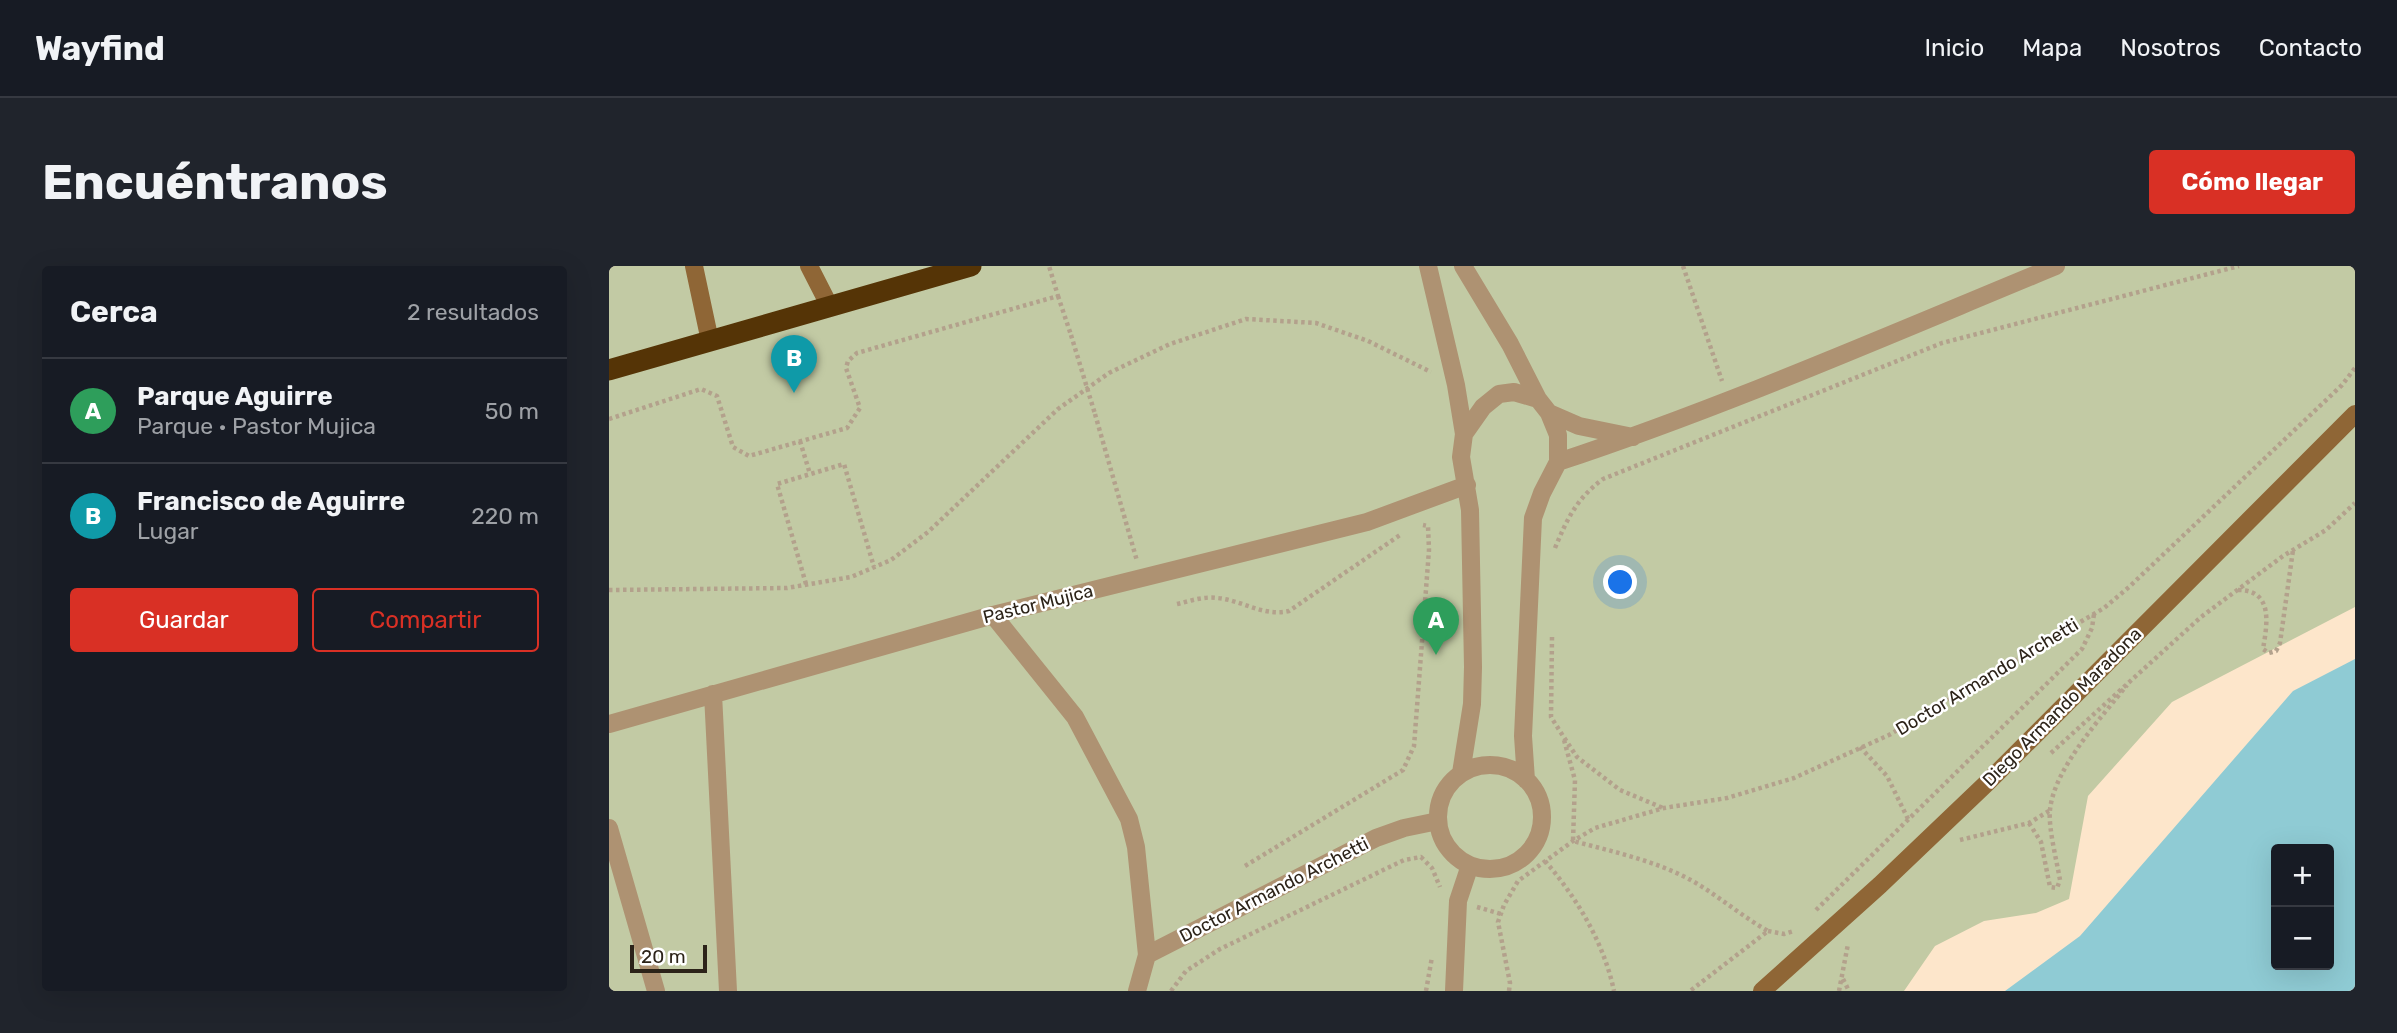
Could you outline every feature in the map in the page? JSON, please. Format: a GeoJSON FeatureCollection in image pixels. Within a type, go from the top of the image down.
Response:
{"type":"FeatureCollection","features":[{"type":"Feature","properties":{"kind":"highway"},"geometry":{"type":"LineString","coordinates":[[609,370],[971,266]]}},
{"type":"Feature","properties":{"kind":"main road"},"geometry":{"type":"LineString","coordinates":[[694,266],[710,341]]}},
{"type":"Feature","properties":{"kind":"main road"},"geometry":{"type":"LineString","coordinates":[[809,266],[830,307]]}},
{"type":"Feature","properties":{"kind":"main road","name":"Diego Armando Maradona"},"geometry":{"type":"LineString","coordinates":[[1762,991],[1942,825],[2355,414]]}},
{"type":"Feature","properties":{"kind":"street"},"geometry":{"type":"LineString","coordinates":[[1428,266],[1456,385],[1464,434],[1461,457],[1470,510],[1472,704],[1461,773]]}},
{"type":"Feature","properties":{"kind":"street"},"geometry":{"type":"LineString","coordinates":[[1464,266],[1510,344],[1558,435],[1558,462],[1533,518],[1523,736],[1526,780]]}},
{"type":"Feature","properties":{"kind":"street"},"geometry":{"type":"LineString","coordinates":[[1558,462],[1729,400],[2056,266]]}},
{"type":"Feature","properties":{"kind":"street"},"geometry":{"type":"LineString","coordinates":[[1464,434],[1483,407],[1499,394],[1514,392],[1579,426],[1633,437]]}},
{"type":"Feature","properties":{"kind":"street","name":"Pastor Mujica"},"geometry":{"type":"LineString","coordinates":[[609,724],[993,615],[1367,522],[1467,485]]}},
{"type":"Feature","properties":{"kind":"street"},"geometry":{"type":"LineString","coordinates":[[993,615],[1075,717],[1129,819],[1136,847],[1147,955],[1137,991]]}},
{"type":"Feature","properties":{"kind":"street"},"geometry":{"type":"LineString","coordinates":[[713,695],[727,991]]}},
{"type":"Feature","properties":{"kind":"street"},"geometry":{"type":"LineString","coordinates":[[1495,765],[1512,770],[1526,780],[1536,792],[1541,808],[1539,833],[1534,845],[1521,858],[1506,866],[1488,869],[1470,865],[1448,848],[1441,835],[1439,807],[1443,794],[1461,773],[1478,766],[1495,765]]}},
{"type":"Feature","properties":{"kind":"street","name":"Doctor Armando Archetti"},"geometry":{"type":"LineString","coordinates":[[1147,955],[1376,838],[1403,828],[1438,821]]}},
{"type":"Feature","properties":{"kind":"street"},"geometry":{"type":"LineString","coordinates":[[609,828],[656,991]]}},
{"type":"Feature","properties":{"kind":"street"},"geometry":{"type":"LineString","coordinates":[[1454,991],[1458,901],[1470,865]]}},
{"type":"Feature","properties":{"kind":"path"},"geometry":{"type":"LineString","coordinates":[[1049,266],[1135,551]]}},
{"type":"Feature","properties":{"kind":"path"},"geometry":{"type":"LineString","coordinates":[[1683,266],[1729,400]]}},
{"type":"Feature","properties":{"kind":"path"},"geometry":{"type":"LineString","coordinates":[[1553,553],[1566,521],[1585,492],[1603,479],[1942,343],[2239,266]]}},
{"type":"Feature","properties":{"kind":"path"},"geometry":{"type":"LineString","coordinates":[[609,419],[701,389],[717,396],[733,447],[749,456],[847,428],[859,408],[846,368],[848,361],[857,353],[1058,296]]}},
{"type":"Feature","properties":{"kind":"path"},"geometry":{"type":"LineString","coordinates":[[609,590],[787,588],[851,576],[891,560],[928,532],[1058,410],[1109,373],[1170,344],[1246,319],[1316,323],[1368,341],[1456,385]]}},
{"type":"Feature","properties":{"kind":"path","name":"Doctor Armando Archetti"},"geometry":{"type":"LineString","coordinates":[[1509,991],[1510,983],[1498,922],[1518,881],[1545,861],[1595,828],[1664,808],[1727,798],[1794,778],[1889,735],[2095,613],[2129,587],[2342,385],[2355,368]]}},
{"type":"Feature","properties":{"kind":"path"},"geometry":{"type":"LineString","coordinates":[[800,441],[810,474]]}},
{"type":"Feature","properties":{"kind":"path"},"geometry":{"type":"LineString","coordinates":[[806,584],[777,484],[844,464],[874,567]]}},
{"type":"Feature","properties":{"kind":"path"},"geometry":{"type":"LineString","coordinates":[[2048,756],[2136,673],[2201,617],[2293,550],[2326,530],[2355,503]]}},
{"type":"Feature","properties":{"kind":"path"},"geometry":{"type":"LineString","coordinates":[[1245,866],[1403,770],[1415,746],[1429,550],[1428,526],[1414,525]]}},
{"type":"Feature","properties":{"kind":"path"},"geometry":{"type":"LineString","coordinates":[[1177,604],[1217,598],[1279,614],[1289,611],[1404,532]]}},
{"type":"Feature","properties":{"kind":"path"},"geometry":{"type":"LineString","coordinates":[[2237,590],[2248,590],[2260,598],[2267,611],[2263,649],[2269,653],[2276,651],[2280,643],[2293,550]]}},
{"type":"Feature","properties":{"kind":"path"},"geometry":{"type":"LineString","coordinates":[[1811,915],[2082,649],[2092,628],[2095,613]]}},
{"type":"Feature","properties":{"kind":"path"},"geometry":{"type":"LineString","coordinates":[[1552,635],[1551,718],[1577,757],[1620,790],[1664,808]]}},
{"type":"Feature","properties":{"kind":"path"},"geometry":{"type":"LineString","coordinates":[[2029,823],[2041,842],[2050,887],[2057,888],[2060,880],[2049,811],[2053,795],[2075,751],[2136,673]]}},
{"type":"Feature","properties":{"kind":"path"},"geometry":{"type":"LineString","coordinates":[[1563,736],[1575,780],[1573,841],[1631,856],[1695,883],[1747,920],[1768,931],[1792,933],[1802,924]]}},
{"type":"Feature","properties":{"kind":"path"},"geometry":{"type":"LineString","coordinates":[[1860,747],[1887,776],[1909,821]]}},
{"type":"Feature","properties":{"kind":"path"},"geometry":{"type":"LineString","coordinates":[[1958,840],[2029,823],[2049,811]]}},
{"type":"Feature","properties":{"kind":"path"},"geometry":{"type":"LineString","coordinates":[[1942,825],[1958,840]]}},
{"type":"Feature","properties":{"kind":"path"},"geometry":{"type":"LineString","coordinates":[[1958,840],[1968,831]]}},
{"type":"Feature","properties":{"kind":"path"},"geometry":{"type":"LineString","coordinates":[[1171,991],[1186,971],[1220,949],[1404,860],[1421,857],[1432,868],[1443,896]]}},
{"type":"Feature","properties":{"kind":"path"},"geometry":{"type":"LineString","coordinates":[[1545,861],[1566,885],[1581,909],[1610,971],[1614,991]]}},
{"type":"Feature","properties":{"kind":"path"},"geometry":{"type":"LineString","coordinates":[[1690,991],[1768,931]]}},
{"type":"Feature","properties":{"kind":"path"},"geometry":{"type":"LineString","coordinates":[[1839,991],[1849,937],[1840,946]]}},
{"type":"Feature","properties":{"kind":"path"},"geometry":{"type":"LineString","coordinates":[[1842,978],[1849,991]]}},
{"type":"Feature","properties":{"kind":"green space"},"geometry":{"type":"Polygon","coordinates":[[[609,266],[2355,266],[2355,607],[2172,702],[2088,796],[2069,899],[2036,913],[1984,921],[1935,946],[1904,991],[609,991],[609,266]]]}},
{"type":"Feature","properties":{"kind":"water"},"geometry":{"type":"Polygon","coordinates":[[[2355,659],[2355,991],[2005,991],[2080,936],[2293,691],[2355,659]]]}},
{"type":"Feature","properties":{"kind":"place","name":"Francisco de Aguirre"},"geometry":{"type":"Point","coordinates":[794,393]}},
{"type":"Feature","properties":{"kind":"place","name":"Parque Aguirre"},"geometry":{"type":"Point","coordinates":[1436,655]}}]}
